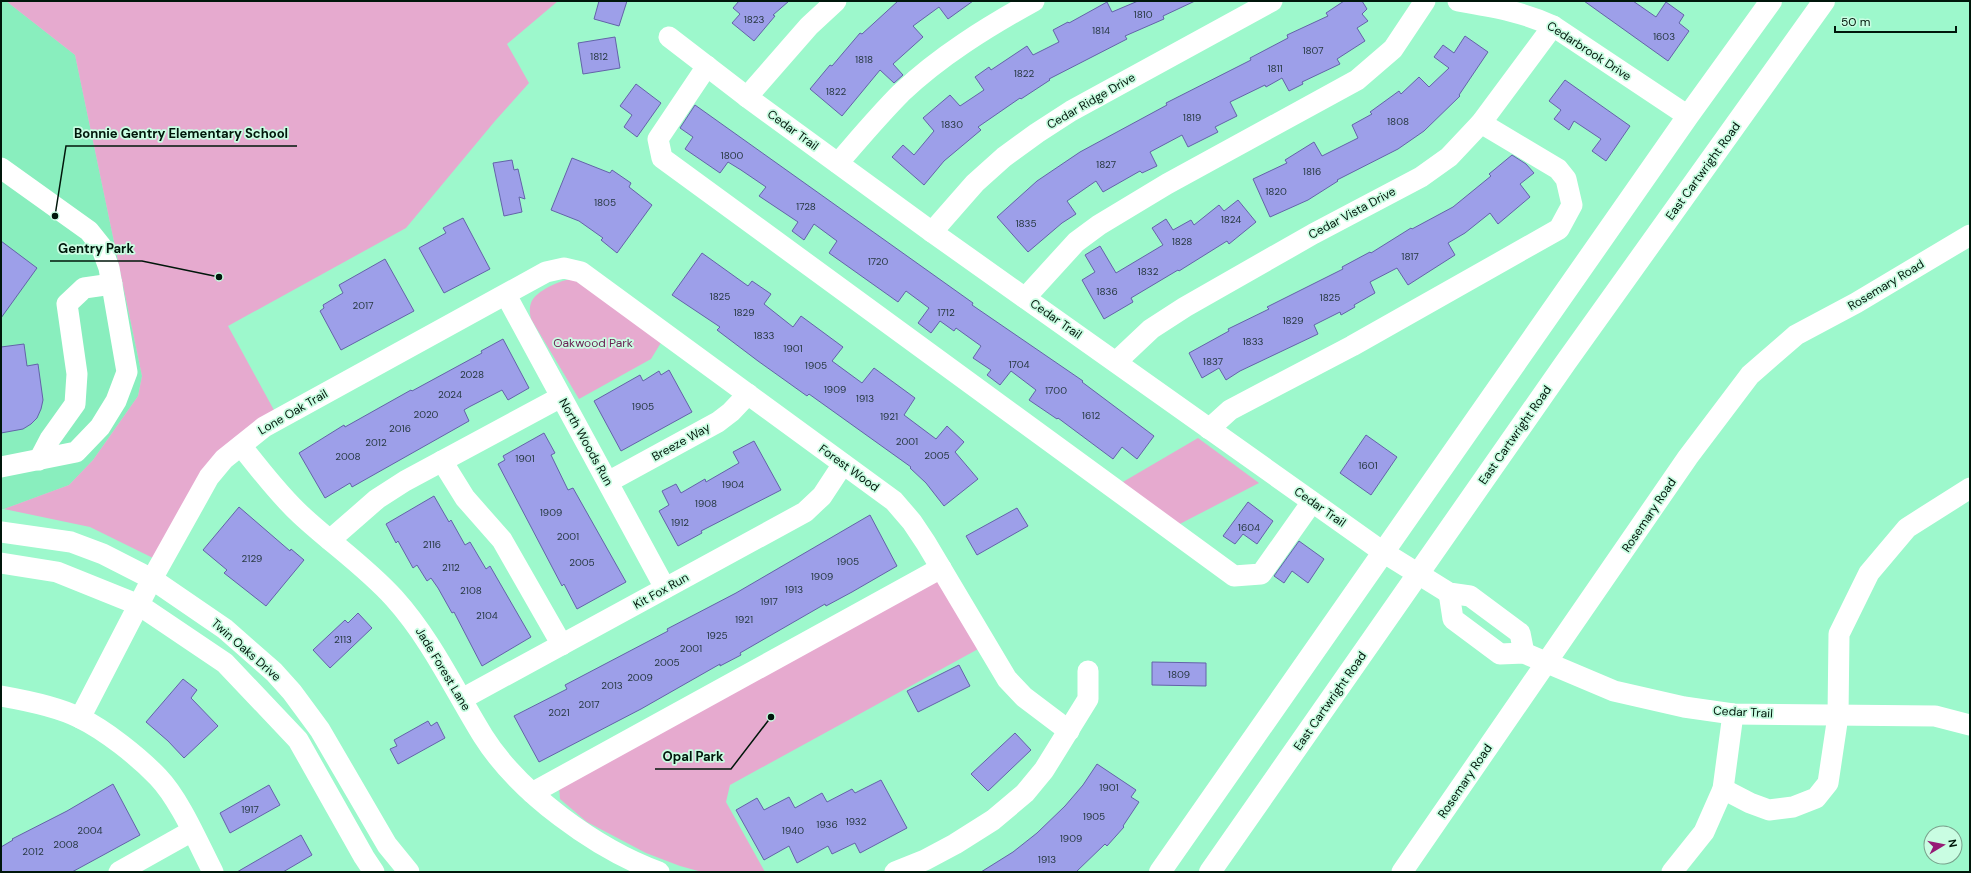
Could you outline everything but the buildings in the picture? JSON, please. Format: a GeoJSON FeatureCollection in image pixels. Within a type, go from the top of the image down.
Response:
{"type":"FeatureCollection","features":[{"type":"Feature","properties":{"kind":"main road"},"geometry":{"type":"LineString","coordinates":[[1160,872],[1688,116],[1771,1]]}},
{"type":"Feature","properties":{"kind":"main road","name":"East Cartwright Road"},"geometry":{"type":"LineString","coordinates":[[1210,872],[1566,362],[1824,1]]}},
{"type":"Feature","properties":{"kind":"street"},"geometry":{"type":"LineString","coordinates":[[747,97],[809,26],[836,1]]}},
{"type":"Feature","properties":{"kind":"street"},"geometry":{"type":"LineString","coordinates":[[838,163],[902,93],[944,57],[993,25],[1034,1]]}},
{"type":"Feature","properties":{"kind":"street","name":"Cedar Ridge Drive"},"geometry":{"type":"LineString","coordinates":[[932,232],[976,183],[1004,157],[1037,133],[1085,103],[1272,1]]}},
{"type":"Feature","properties":{"kind":"street"},"geometry":{"type":"LineString","coordinates":[[1025,298],[1076,242],[1099,225],[1167,184],[1357,80],[1374,68],[1393,49],[1425,1]]}},
{"type":"Feature","properties":{"kind":"street","name":"Cedarbrook Drive"},"geometry":{"type":"LineString","coordinates":[[1458,1],[1506,9],[1529,15],[1553,26],[1688,116]]}},
{"type":"Feature","properties":{"kind":"street","name":"Cedar Vista Drive"},"geometry":{"type":"LineString","coordinates":[[1116,362],[1151,329],[1184,307],[1313,234],[1421,176],[1449,157],[1481,123],[1553,26]]}},
{"type":"Feature","properties":{"kind":"street","name":"Cedar Trail"},"geometry":{"type":"LineString","coordinates":[[669,37],[747,97],[932,232],[1383,552],[1449,593],[1470,596],[1520,633],[1524,653]]}},
{"type":"Feature","properties":{"kind":"street"},"geometry":{"type":"LineString","coordinates":[[707,66],[658,139],[662,158],[1234,576],[1261,574],[1312,502]]}},
{"type":"Feature","properties":{"kind":"street"},"geometry":{"type":"LineString","coordinates":[[1209,429],[1230,410],[1352,346],[1558,229],[1572,205],[1566,179],[1558,169],[1481,123]]}},
{"type":"Feature","properties":{"kind":"street"},"geometry":{"type":"LineString","coordinates":[[1,168],[89,231],[101,246],[109,268],[126,372],[116,402],[100,427],[76,452],[1,467]]}},
{"type":"Feature","properties":{"kind":"street","name":"Rosemary Road"},"geometry":{"type":"LineString","coordinates":[[1402,872],[1688,457],[1750,375],[1796,335],[1856,303],[1970,235]]}},
{"type":"Feature","properties":{"kind":"street","name":"Lone Oak Trail"},"geometry":{"type":"LineString","coordinates":[[80,718],[152,580],[210,477],[224,459],[264,427],[546,272],[564,268]]}},
{"type":"Feature","properties":{"kind":"street","name":"Forest Wood"},"geometry":{"type":"LineString","coordinates":[[564,268],[581,272],[894,501],[912,522],[1007,679],[1024,697],[1069,731]]}},
{"type":"Feature","properties":{"kind":"street"},"geometry":{"type":"LineString","coordinates":[[39,460],[50,439],[75,404],[77,374],[67,304],[84,288],[112,284]]}},
{"type":"Feature","properties":{"kind":"street","name":"North Woods Run"},"geometry":{"type":"LineString","coordinates":[[506,295],[666,588]]}},
{"type":"Feature","properties":{"kind":"street","name":"Breeze Way"},"geometry":{"type":"LineString","coordinates":[[608,482],[718,422],[732,412],[748,394]]}},
{"type":"Feature","properties":{"kind":"street"},"geometry":{"type":"LineString","coordinates":[[330,540],[377,499],[442,461],[561,397]]}},
{"type":"Feature","properties":{"kind":"street","name":"Jade Forest Lane"},"geometry":{"type":"LineString","coordinates":[[241,446],[286,500],[372,576],[413,621],[462,699],[484,738],[506,765],[532,792],[561,816],[602,845],[659,872]]}},
{"type":"Feature","properties":{"kind":"street"},"geometry":{"type":"LineString","coordinates":[[442,461],[464,498],[502,540],[562,645]]}},
{"type":"Feature","properties":{"kind":"street","name":"Kit Fox Run"},"geometry":{"type":"LineString","coordinates":[[462,699],[805,512],[822,496],[843,464]]}},
{"type":"Feature","properties":{"kind":"street"},"geometry":{"type":"LineString","coordinates":[[1723,789],[1750,803],[1769,810],[1793,807],[1816,798],[1828,782],[1838,716],[1839,634],[1869,573],[1907,528],[1970,488]]}},
{"type":"Feature","properties":{"kind":"street","name":"Twin Oaks Drive"},"geometry":{"type":"LineString","coordinates":[[1,532],[71,542],[103,554],[152,580],[225,629],[274,672],[320,730],[387,845],[409,872]]}},
{"type":"Feature","properties":{"kind":"street","name":"Twin Oaks Drive"},"geometry":{"type":"LineString","coordinates":[[1,563],[57,572],[139,605],[225,663],[298,740],[374,872]]}},
{"type":"Feature","properties":{"kind":"street"},"geometry":{"type":"LineString","coordinates":[[532,792],[940,568]]}},
{"type":"Feature","properties":{"kind":"street","name":"Cedar Trail"},"geometry":{"type":"LineString","coordinates":[[1449,593],[1453,619],[1500,654],[1524,653],[1614,691],[1684,707],[1733,714],[1935,716],[1970,725]]}},
{"type":"Feature","properties":{"kind":"street"},"geometry":{"type":"LineString","coordinates":[[895,872],[925,860],[956,844],[993,820],[1025,793],[1044,770],[1088,699],[1088,671]]}},
{"type":"Feature","properties":{"kind":"street"},"geometry":{"type":"LineString","coordinates":[[1,696],[25,700],[80,718],[115,740],[158,777],[181,810],[212,872]]}},
{"type":"Feature","properties":{"kind":"street"},"geometry":{"type":"LineString","coordinates":[[1672,872],[1704,832],[1723,789],[1733,714]]}},
{"type":"Feature","properties":{"kind":"street"},"geometry":{"type":"LineString","coordinates":[[119,872],[192,831]]}},
{"type":"Feature","properties":{"kind":"shaded area"},"geometry":{"type":"Polygon","coordinates":[[[1,1],[6,1],[75,55],[142,376],[138,396],[93,460],[69,485],[4,509],[1,509],[1,1]]]}},
{"type":"Feature","properties":{"kind":"green space"},"geometry":{"type":"Polygon","coordinates":[[[6,1],[558,1],[507,44],[529,83],[495,121],[406,228],[228,326],[275,412],[155,559],[90,527],[4,509],[69,485],[93,460],[138,396],[142,376],[75,55],[6,1]]]}},
{"type":"Feature","properties":{"kind":"green space","name":"Oakwood Park"},"geometry":{"type":"Polygon","coordinates":[[[573,279],[662,341],[651,359],[579,399],[531,319],[530,311],[530,305],[543,290],[556,283],[573,279]]]}},
{"type":"Feature","properties":{"kind":"green space"},"geometry":{"type":"Polygon","coordinates":[[[1198,438],[1259,483],[1172,528],[1116,486],[1198,438]]]}},
{"type":"Feature","properties":{"kind":"green space"},"geometry":{"type":"Polygon","coordinates":[[[939,578],[980,648],[730,785],[726,802],[765,872],[702,872],[680,866],[646,853],[587,822],[560,799],[559,787],[939,578]]]}},
{"type":"Feature","properties":{"kind":"place","name":"Bonnie Gentry Elementary School"},"geometry":{"type":"Point","coordinates":[55,216]}},
{"type":"Feature","properties":{"kind":"place","name":"Gentry Park"},"geometry":{"type":"Point","coordinates":[219,277]}},
{"type":"Feature","properties":{"kind":"place","name":"Opal Park"},"geometry":{"type":"Point","coordinates":[771,717]}}]}
